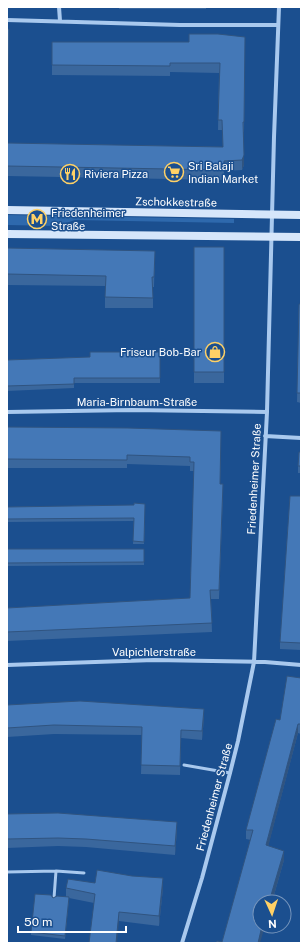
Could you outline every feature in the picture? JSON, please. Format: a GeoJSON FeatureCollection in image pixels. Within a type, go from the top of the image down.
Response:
{"type":"FeatureCollection","features":[{"type":"Feature","properties":{"kind":"main road","name":"Zschokkestraße"},"geometry":{"type":"LineString","coordinates":[[7,210],[301,215]]}},
{"type":"Feature","properties":{"kind":"main road"},"geometry":{"type":"LineString","coordinates":[[7,234],[301,237]]}},
{"type":"Feature","properties":{"kind":"street"},"geometry":{"type":"LineString","coordinates":[[59,7],[60,21]]}},
{"type":"Feature","properties":{"kind":"street","name":"Friedenheimer Straße"},"geometry":{"type":"LineString","coordinates":[[182,943],[202,878],[230,773],[254,662],[267,412],[279,7]]}},
{"type":"Feature","properties":{"kind":"street"},"geometry":{"type":"LineString","coordinates":[[7,20],[180,25],[278,25]]}},
{"type":"Feature","properties":{"kind":"street","name":"Maria-Birnbaum-Straße"},"geometry":{"type":"LineString","coordinates":[[7,412],[132,410],[267,412]]}},
{"type":"Feature","properties":{"kind":"street"},"geometry":{"type":"LineString","coordinates":[[265,436],[301,438]]}},
{"type":"Feature","properties":{"kind":"street","name":"Valpichlerstraße"},"geometry":{"type":"LineString","coordinates":[[7,665],[154,660],[254,662],[301,665]]}},
{"type":"Feature","properties":{"kind":"lane"},"geometry":{"type":"LineString","coordinates":[[184,765],[230,773]]}},
{"type":"Feature","properties":{"kind":"lane"},"geometry":{"type":"LineString","coordinates":[[7,872],[84,873]]}},
{"type":"Feature","properties":{"kind":"lane"},"geometry":{"type":"LineString","coordinates":[[54,898],[56,872]]}},
{"type":"Feature","properties":{"kind":"shaded area"},"geometry":{"type":"Polygon","coordinates":[[[7,215],[234,219],[234,223],[75,220],[57,226],[7,225],[7,215]]]}},
{"type":"Feature","properties":{"kind":"building"},"geometry":{"type":"Polygon","coordinates":[[[7,29],[9,29],[8,113],[7,113],[7,29]]]}},
{"type":"Feature","properties":{"kind":"building"},"geometry":{"type":"Polygon","coordinates":[[[189,34],[218,34],[245,37],[243,122],[244,155],[242,160],[224,161],[224,170],[7,166],[7,143],[223,147],[222,120],[218,120],[220,63],[170,63],[170,66],[52,65],[52,42],[189,42],[189,34]]]}},
{"type":"Feature","properties":{"kind":"building"},"geometry":{"type":"Polygon","coordinates":[[[194,247],[224,247],[224,372],[194,372],[194,247]]]}},
{"type":"Feature","properties":{"kind":"building"},"geometry":{"type":"Polygon","coordinates":[[[7,248],[155,251],[154,277],[152,277],[153,298],[105,297],[106,276],[7,274],[7,248]]]}},
{"type":"Feature","properties":{"kind":"building"},"geometry":{"type":"Polygon","coordinates":[[[299,304],[301,304],[301,393],[297,393],[299,304]]]}},
{"type":"Feature","properties":{"kind":"building"},"geometry":{"type":"Polygon","coordinates":[[[90,352],[160,352],[160,378],[74,378],[74,384],[7,386],[7,360],[90,357],[90,352]]]}},
{"type":"Feature","properties":{"kind":"building"},"geometry":{"type":"Polygon","coordinates":[[[7,427],[128,428],[221,431],[220,484],[223,484],[219,590],[210,590],[212,623],[7,632],[7,608],[190,598],[194,462],[190,462],[190,457],[127,455],[127,460],[7,459],[7,427]]]}},
{"type":"Feature","properties":{"kind":"building"},"geometry":{"type":"Polygon","coordinates":[[[299,452],[301,452],[301,466],[298,466],[299,452]]]}},
{"type":"Feature","properties":{"kind":"building"},"geometry":{"type":"Polygon","coordinates":[[[290,496],[301,496],[301,643],[280,642],[290,496]]]}},
{"type":"Feature","properties":{"kind":"building"},"geometry":{"type":"Polygon","coordinates":[[[134,503],[145,504],[144,542],[133,541],[134,518],[7,519],[7,507],[134,505],[134,503]]]}},
{"type":"Feature","properties":{"kind":"building"},"geometry":{"type":"Polygon","coordinates":[[[7,549],[144,549],[144,562],[7,563],[7,549]]]}},
{"type":"Feature","properties":{"kind":"building"},"geometry":{"type":"Polygon","coordinates":[[[287,676],[301,678],[301,724],[298,724],[266,845],[284,851],[271,894],[252,894],[252,934],[260,934],[258,943],[216,943],[217,941],[222,942],[253,830],[246,830],[276,719],[280,720],[287,676]]]}},
{"type":"Feature","properties":{"kind":"building"},"geometry":{"type":"Polygon","coordinates":[[[80,701],[204,709],[202,731],[181,730],[180,766],[141,765],[142,727],[54,725],[7,728],[7,705],[80,701]]]}},
{"type":"Feature","properties":{"kind":"building"},"geometry":{"type":"Polygon","coordinates":[[[58,813],[177,822],[175,846],[86,839],[7,839],[7,814],[58,813]]]}},
{"type":"Feature","properties":{"kind":"building"},"geometry":{"type":"Polygon","coordinates":[[[97,870],[132,876],[163,878],[159,916],[119,912],[116,943],[89,943],[95,894],[66,888],[68,879],[95,883],[97,870]]]}},
{"type":"Feature","properties":{"kind":"building"},"geometry":{"type":"Polygon","coordinates":[[[35,894],[51,895],[53,898],[57,896],[69,897],[65,936],[31,932],[35,894]]]}},
{"type":"Feature","properties":{"kind":"place","name":"Sri Balaji Indian Market"},"geometry":{"type":"Point","coordinates":[174,172]}},
{"type":"Feature","properties":{"kind":"place","name":"Riviera Pizza"},"geometry":{"type":"Point","coordinates":[70,174]}},
{"type":"Feature","properties":{"kind":"place","name":"Friedenheimer Straße"},"geometry":{"type":"Point","coordinates":[37,219]}},
{"type":"Feature","properties":{"kind":"place","name":"Friseur Bob-Bar"},"geometry":{"type":"Point","coordinates":[215,352]}}]}
